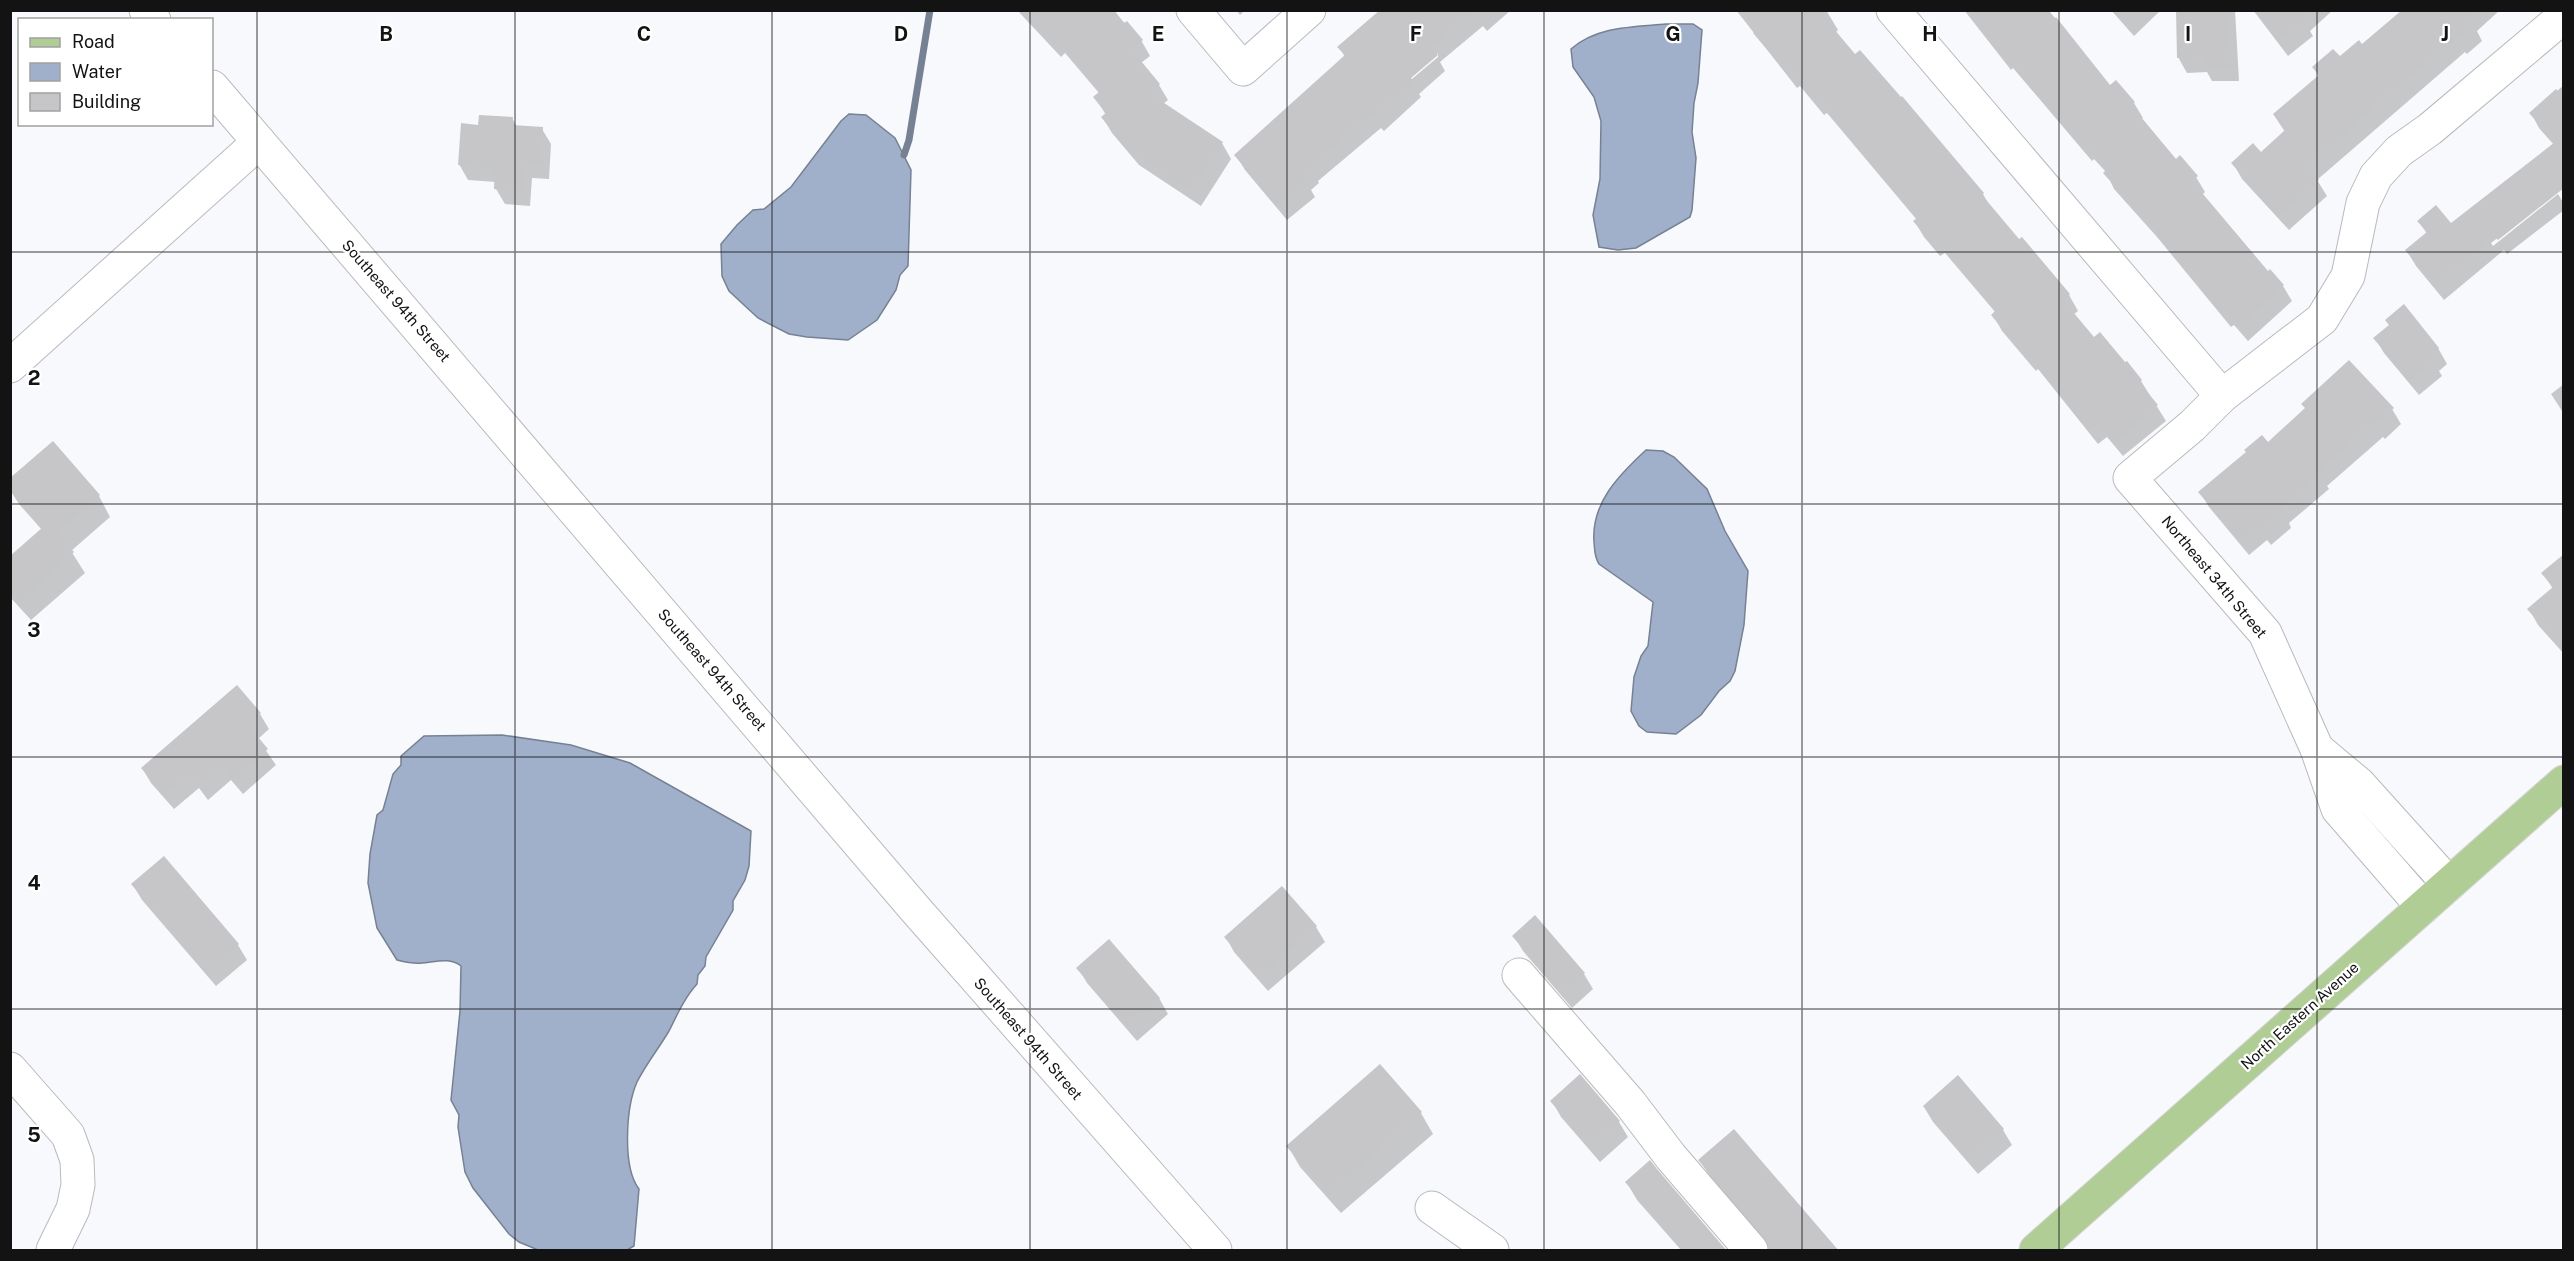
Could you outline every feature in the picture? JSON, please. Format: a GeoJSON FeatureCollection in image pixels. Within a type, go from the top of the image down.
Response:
{"type":"FeatureCollection","features":[{"type":"Feature","properties":{"kind":"main road","name":"North Eastern Avenue"},"geometry":{"type":"LineString","coordinates":[[2036,1251],[2564,782]]}},
{"type":"Feature","properties":{"kind":"street"},"geometry":{"type":"LineString","coordinates":[[1193,10],[1243,69],[1309,10]]}},
{"type":"Feature","properties":{"kind":"street"},"geometry":{"type":"LineString","coordinates":[[1893,10],[2222,396],[2322,318],[2348,276],[2363,203],[2376,176],[2398,152],[2430,129],[2564,16]]}},
{"type":"Feature","properties":{"kind":"street","name":"Southeast 94th Street"},"geometry":{"type":"LineString","coordinates":[[213,88],[932,928],[1215,1251]]}},
{"type":"Feature","properties":{"kind":"street"},"geometry":{"type":"LineString","coordinates":[[10,366],[259,142]]}},
{"type":"Feature","properties":{"kind":"street","name":"Northeast 34th Street"},"geometry":{"type":"LineString","coordinates":[[2222,396],[2192,426],[2130,478],[2265,633],[2317,748],[2338,809],[2423,907]]}},
{"type":"Feature","properties":{"kind":"street","name":"Northeast 34th Street"},"geometry":{"type":"LineString","coordinates":[[2317,748],[2360,784],[2449,885]]}},
{"type":"Feature","properties":{"kind":"street"},"geometry":{"type":"LineString","coordinates":[[1519,975],[1630,1102],[1671,1157],[1751,1251]]}},
{"type":"Feature","properties":{"kind":"street"},"geometry":{"type":"LineString","coordinates":[[10,1069],[68,1135],[77,1160],[78,1185],[73,1209],[53,1251]]}},
{"type":"Feature","properties":{"kind":"street"},"geometry":{"type":"LineString","coordinates":[[1432,1208],[1492,1251]]}},
{"type":"Feature","properties":{"kind":"water"},"geometry":{"type":"Polygon","coordinates":[[[1693,24],[1702,30],[1692,132],[1696,158],[1690,217],[1636,248],[1618,250],[1599,247],[1593,215],[1600,179],[1601,121],[1594,97],[1573,67],[1571,49],[1581,41],[1604,32],[1628,27],[1693,24]]]}},
{"type":"Feature","properties":{"kind":"water"},"geometry":{"type":"Polygon","coordinates":[[[849,114],[866,115],[895,138],[911,170],[908,266],[900,275],[896,290],[877,320],[848,340],[789,334],[758,318],[729,291],[722,276],[721,244],[753,210],[764,209],[791,187],[841,121],[849,114]]]}},
{"type":"Feature","properties":{"kind":"water"},"geometry":{"type":"Polygon","coordinates":[[[1646,450],[1663,451],[1674,457],[1707,489],[1725,531],[1748,571],[1744,625],[1735,671],[1730,681],[1719,691],[1701,715],[1676,734],[1647,732],[1639,726],[1631,711],[1634,677],[1641,656],[1648,646],[1653,602],[1599,564],[1594,542],[1594,528],[1602,502],[1626,469],[1646,450]]]}},
{"type":"Feature","properties":{"kind":"water"},"geometry":{"type":"Polygon","coordinates":[[[502,735],[571,745],[630,763],[751,831],[749,866],[745,880],[733,901],[733,910],[706,957],[705,966],[698,975],[697,984],[685,1000],[669,1031],[637,1082],[633,1093],[628,1121],[628,1152],[630,1167],[639,1189],[634,1246],[627,1250],[538,1250],[519,1242],[509,1234],[473,1188],[465,1172],[458,1127],[459,1115],[451,1100],[460,1011],[461,966],[447,961],[416,963],[397,960],[377,928],[368,883],[370,854],[377,815],[383,810],[393,774],[401,765],[401,756],[424,736],[502,735]]]}},
{"type":"Feature","properties":{"kind":"building"},"geometry":{"type":"Polygon","coordinates":[[[1043,10],[1114,10],[1124,23],[1127,21],[1143,40],[1131,49],[1160,84],[1149,93],[1223,142],[1191,191],[1128,150],[1101,117],[1106,113],[1093,97],[1100,91],[1056,38],[1051,42],[1031,21],[1043,10]]]}},
{"type":"Feature","properties":{"kind":"building"},"geometry":{"type":"Polygon","coordinates":[[[1380,10],[1474,10],[1431,47],[1438,55],[1411,78],[1413,81],[1374,116],[1372,114],[1310,165],[1311,167],[1302,174],[1307,180],[1277,206],[1234,155],[1345,55],[1337,47],[1380,10]]]}},
{"type":"Feature","properties":{"kind":"building"},"geometry":{"type":"Polygon","coordinates":[[[1739,10],[1818,10],[1855,54],[1860,50],[1902,96],[1984,193],[1982,195],[2019,239],[2022,237],[2070,294],[2063,300],[2094,337],[2100,332],[2125,362],[2127,361],[2142,380],[2139,382],[2158,405],[2114,442],[2097,423],[2089,430],[2029,355],[2026,357],[1991,315],[1996,310],[1935,238],[1931,242],[1913,221],[1917,218],[1817,99],[1815,101],[1790,72],[1788,74],[1753,33],[1756,31],[1739,10]]]}},
{"type":"Feature","properties":{"kind":"building"},"geometry":{"type":"Polygon","coordinates":[[[1973,10],[2048,10],[2056,17],[2110,85],[2116,80],[2135,102],[2131,105],[2176,159],[2180,155],[2198,176],[2192,181],[2268,271],[2270,269],[2284,285],[2238,327],[2224,311],[2222,313],[2103,173],[2106,170],[2085,144],[2082,147],[2003,54],[2001,55],[1979,28],[1984,24],[1973,10]]]}},
{"type":"Feature","properties":{"kind":"building"},"geometry":{"type":"Polygon","coordinates":[[[2176,10],[2229,10],[2231,66],[2202,66],[2202,57],[2177,58],[2176,10]]]}},
{"type":"Feature","properties":{"kind":"building"},"geometry":{"type":"Polygon","coordinates":[[[2254,10],[2297,10],[2305,20],[2278,41],[2254,10]]]}},
{"type":"Feature","properties":{"kind":"building"},"geometry":{"type":"Polygon","coordinates":[[[2402,10],[2463,10],[2475,24],[2398,86],[2307,166],[2319,180],[2279,216],[2231,163],[2253,143],[2261,152],[2285,130],[2273,114],[2319,75],[2312,67],[2333,49],[2340,56],[2359,40],[2362,44],[2402,10]]]}},
{"type":"Feature","properties":{"kind":"building"},"geometry":{"type":"Polygon","coordinates":[[[2556,89],[2564,98],[2564,188],[2498,240],[2494,236],[2434,285],[2405,250],[2427,232],[2417,221],[2436,205],[2451,223],[2555,142],[2529,113],[2556,89]]]}},
{"type":"Feature","properties":{"kind":"building"},"geometry":{"type":"Polygon","coordinates":[[[479,115],[513,117],[512,125],[543,127],[541,164],[524,163],[522,191],[494,189],[495,168],[458,165],[461,123],[478,125],[479,115]]]}},
{"type":"Feature","properties":{"kind":"building"},"geometry":{"type":"Polygon","coordinates":[[[2404,304],[2439,348],[2430,355],[2434,360],[2409,380],[2373,338],[2389,325],[2385,320],[2404,304]]]}},
{"type":"Feature","properties":{"kind":"building"},"geometry":{"type":"Polygon","coordinates":[[[2349,360],[2394,408],[2375,425],[2373,423],[2319,470],[2321,472],[2280,507],[2284,512],[2262,530],[2257,526],[2239,540],[2198,492],[2246,452],[2244,450],[2262,435],[2268,442],[2305,408],[2301,404],[2349,360]]]}},
{"type":"Feature","properties":{"kind":"building"},"geometry":{"type":"Polygon","coordinates":[[[53,441],[100,495],[57,532],[74,552],[19,601],[10,591],[10,556],[43,527],[10,490],[10,478],[53,441]]]}},
{"type":"Feature","properties":{"kind":"building"},"geometry":{"type":"Polygon","coordinates":[[[2564,554],[2564,651],[2527,609],[2553,587],[2541,573],[2564,554]]]}},
{"type":"Feature","properties":{"kind":"building"},"geometry":{"type":"Polygon","coordinates":[[[237,685],[261,713],[248,725],[268,749],[233,779],[221,766],[198,785],[189,774],[164,795],[141,768],[237,685]]]}},
{"type":"Feature","properties":{"kind":"building"},"geometry":{"type":"Polygon","coordinates":[[[164,856],[239,944],[206,972],[131,884],[164,856]]]}},
{"type":"Feature","properties":{"kind":"building"},"geometry":{"type":"Polygon","coordinates":[[[1282,886],[1317,926],[1259,977],[1224,937],[1282,886]]]}},
{"type":"Feature","properties":{"kind":"building"},"geometry":{"type":"Polygon","coordinates":[[[1535,915],[1585,973],[1562,993],[1512,936],[1535,915]]]}},
{"type":"Feature","properties":{"kind":"building"},"geometry":{"type":"Polygon","coordinates":[[[1109,939],[1160,998],[1127,1026],[1076,968],[1109,939]]]}},
{"type":"Feature","properties":{"kind":"building"},"geometry":{"type":"Polygon","coordinates":[[[1380,1064],[1422,1112],[1328,1194],[1286,1146],[1380,1064]]]}},
{"type":"Feature","properties":{"kind":"building"},"geometry":{"type":"Polygon","coordinates":[[[1580,1074],[1620,1121],[1590,1147],[1550,1101],[1580,1074]]]}},
{"type":"Feature","properties":{"kind":"building"},"geometry":{"type":"Polygon","coordinates":[[[1958,1075],[2004,1129],[1969,1160],[1923,1106],[1958,1075]]]}},
{"type":"Feature","properties":{"kind":"building"},"geometry":{"type":"Polygon","coordinates":[[[1734,1129],[1839,1251],[1769,1251],[1765,1238],[1698,1160],[1734,1129]]]}},
{"type":"Feature","properties":{"kind":"building"},"geometry":{"type":"Polygon","coordinates":[[[1650,1160],[1727,1251],[1684,1251],[1625,1182],[1650,1160]]]}},
{"type":"Feature","properties":{"kind":"waterway"},"geometry":{"type":"LineString","coordinates":[[904,155],[909,140],[930,10]]}}]}
